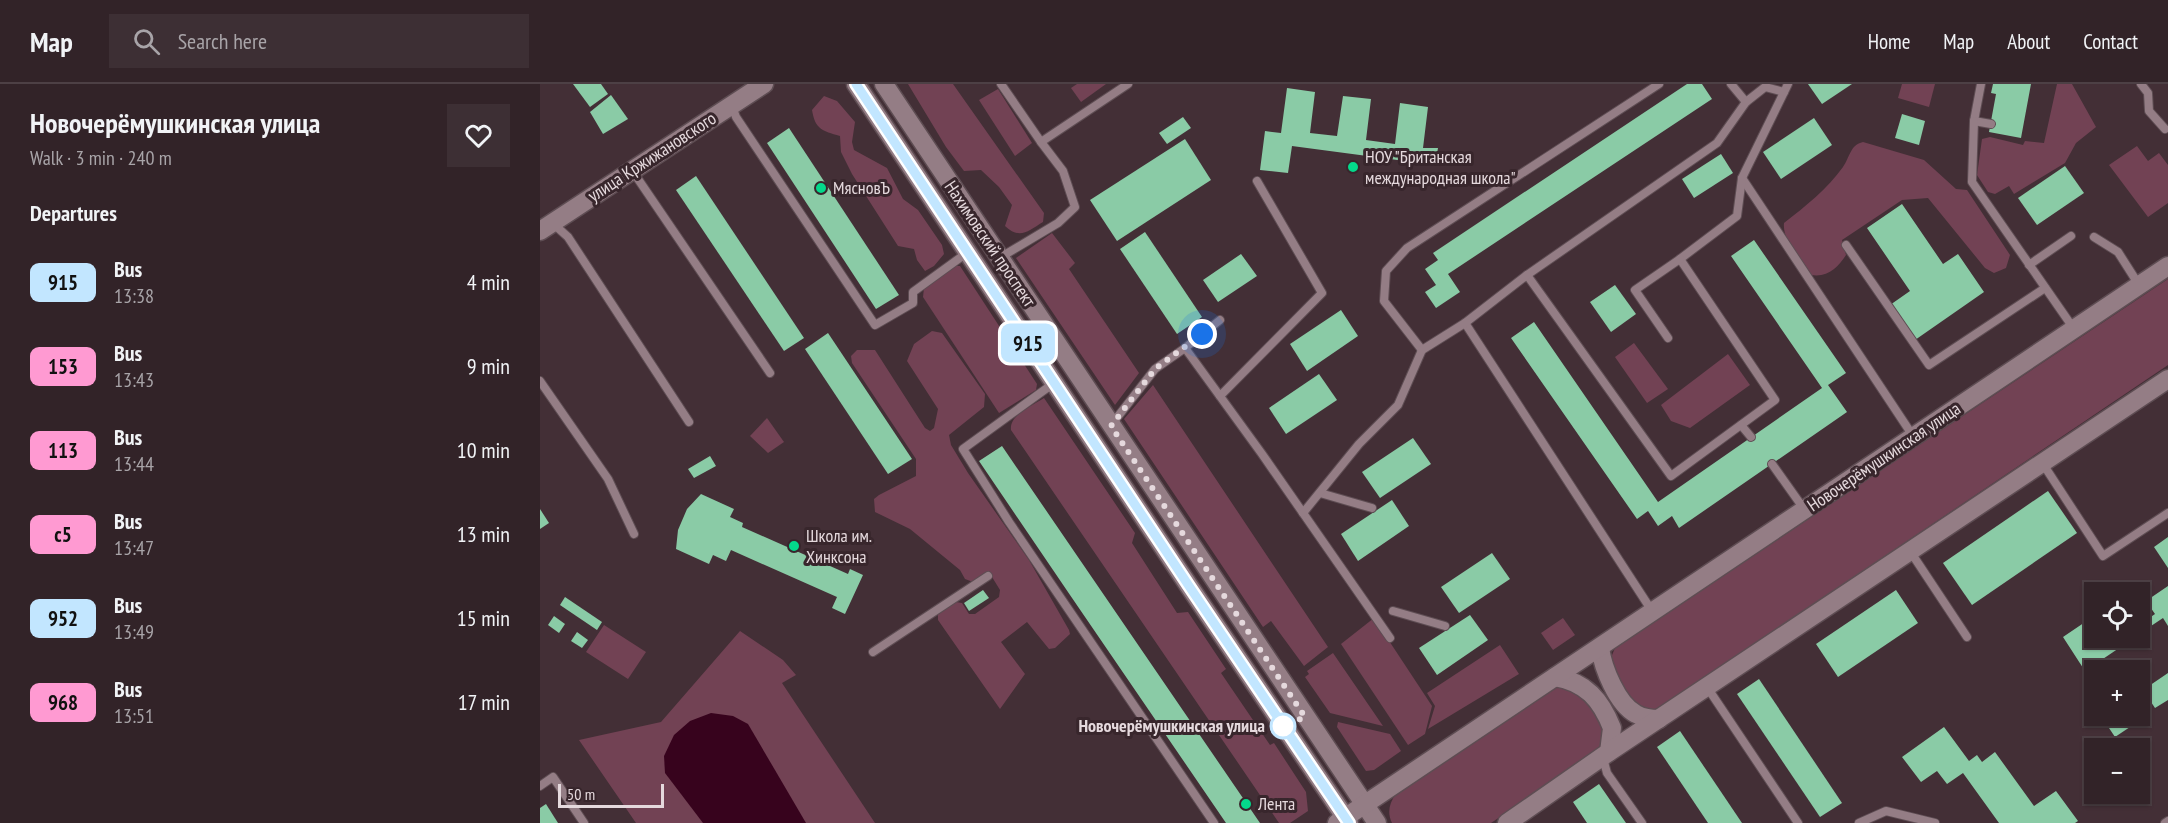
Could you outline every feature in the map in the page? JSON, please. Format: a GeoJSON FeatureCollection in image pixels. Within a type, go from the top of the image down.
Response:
{"type":"FeatureCollection","features":[{"type":"Feature","properties":{"kind":"street","name":"улица Кржижановского"},"geometry":{"type":"LineString","coordinates":[[547,226],[764,84]]}},
{"type":"Feature","properties":{"kind":"street","name":"Нахимовский проспект"},"geometry":{"type":"LineString","coordinates":[[856,84],[1344,821]]}},
{"type":"Feature","properties":{"kind":"street","name":"Нахимовский проспект"},"geometry":{"type":"LineString","coordinates":[[884,84],[1377,823]]}},
{"type":"Feature","properties":{"kind":"street","name":"Новочерёмушкинская улица"},"geometry":{"type":"LineString","coordinates":[[1344,821],[2168,266]]}},
{"type":"Feature","properties":{"kind":"street"},"geometry":{"type":"LineString","coordinates":[[1507,823],[1606,754],[2168,379]]}},
{"type":"Feature","properties":{"kind":"street"},"geometry":{"type":"LineString","coordinates":[[1600,648],[1607,678],[1628,709],[1642,717],[1659,719]]}},
{"type":"Feature","properties":{"kind":"street"},"geometry":{"type":"LineString","coordinates":[[1555,677],[1573,681],[1589,690],[1612,728],[1606,754]]}},
{"type":"Feature","properties":{"kind":"lane"},"geometry":{"type":"LineString","coordinates":[[999,258],[1058,223],[1075,207],[1064,171],[1001,84]]}},
{"type":"Feature","properties":{"kind":"lane"},"geometry":{"type":"LineString","coordinates":[[1041,142],[1128,84]]}},
{"type":"Feature","properties":{"kind":"lane"},"geometry":{"type":"LineString","coordinates":[[1422,350],[1384,301],[1386,271],[1407,248],[1659,84]]}},
{"type":"Feature","properties":{"kind":"lane"},"geometry":{"type":"LineString","coordinates":[[1731,84],[1746,102]]}},
{"type":"Feature","properties":{"kind":"lane"},"geometry":{"type":"LineString","coordinates":[[1981,84],[1974,121],[1972,182],[2073,329]]}},
{"type":"Feature","properties":{"kind":"lane"},"geometry":{"type":"LineString","coordinates":[[2141,84],[2148,93],[2149,111],[2167,130]]}},
{"type":"Feature","properties":{"kind":"lane"},"geometry":{"type":"LineString","coordinates":[[1304,513],[1359,444],[1398,405],[1422,350],[1465,323],[1527,275],[1717,143],[1746,102],[1765,87],[1786,88],[1742,178],[1737,216],[1635,290],[1668,338]]}},
{"type":"Feature","properties":{"kind":"lane"},"geometry":{"type":"LineString","coordinates":[[732,105],[736,117],[874,326],[914,303],[913,292],[968,252]]}},
{"type":"Feature","properties":{"kind":"lane"},"geometry":{"type":"LineString","coordinates":[[1974,121],[1991,124]]}},
{"type":"Feature","properties":{"kind":"lane"},"geometry":{"type":"LineString","coordinates":[[635,168],[638,179],[770,373]]}},
{"type":"Feature","properties":{"kind":"lane"},"geometry":{"type":"LineString","coordinates":[[1742,178],[1914,437]]}},
{"type":"Feature","properties":{"kind":"lane"},"geometry":{"type":"LineString","coordinates":[[1220,396],[1322,293],[1257,181]]}},
{"type":"Feature","properties":{"kind":"lane"},"geometry":{"type":"LineString","coordinates":[[547,226],[558,228],[568,237],[689,422]]}},
{"type":"Feature","properties":{"kind":"lane"},"geometry":{"type":"LineString","coordinates":[[2029,265],[2071,236]]}},
{"type":"Feature","properties":{"kind":"lane"},"geometry":{"type":"LineString","coordinates":[[2094,237],[2118,252],[2139,285]]}},
{"type":"Feature","properties":{"kind":"lane"},"geometry":{"type":"LineString","coordinates":[[1846,246],[1929,365],[2045,288]]}},
{"type":"Feature","properties":{"kind":"lane"},"geometry":{"type":"LineString","coordinates":[[1527,275],[1671,476],[1775,400],[1680,259]]}},
{"type":"Feature","properties":{"kind":"lane"},"geometry":{"type":"LineString","coordinates":[[1111,426],[1155,369],[1220,320]]}},
{"type":"Feature","properties":{"kind":"lane"},"geometry":{"type":"LineString","coordinates":[[1465,323],[1653,612]]}},
{"type":"Feature","properties":{"kind":"lane"},"geometry":{"type":"LineString","coordinates":[[1185,348],[1304,513],[1390,638]]}},
{"type":"Feature","properties":{"kind":"lane"},"geometry":{"type":"LineString","coordinates":[[540,381],[608,479],[634,534]]}},
{"type":"Feature","properties":{"kind":"lane"},"geometry":{"type":"LineString","coordinates":[[1054,382],[963,449],[1009,522],[1214,823]]}},
{"type":"Feature","properties":{"kind":"lane"},"geometry":{"type":"LineString","coordinates":[[1741,425],[1751,437]]}},
{"type":"Feature","properties":{"kind":"lane"},"geometry":{"type":"LineString","coordinates":[[2042,463],[2103,556],[2168,513]]}},
{"type":"Feature","properties":{"kind":"lane"},"geometry":{"type":"LineString","coordinates":[[1772,464],[1805,510]]}},
{"type":"Feature","properties":{"kind":"lane"},"geometry":{"type":"LineString","coordinates":[[1320,493],[1372,508]]}},
{"type":"Feature","properties":{"kind":"lane"},"geometry":{"type":"LineString","coordinates":[[1910,551],[1967,637]]}},
{"type":"Feature","properties":{"kind":"lane"},"geometry":{"type":"LineString","coordinates":[[873,652],[988,576]]}},
{"type":"Feature","properties":{"kind":"lane"},"geometry":{"type":"LineString","coordinates":[[1393,611],[1445,626]]}},
{"type":"Feature","properties":{"kind":"lane"},"geometry":{"type":"LineString","coordinates":[[1707,687],[1798,823]]}},
{"type":"Feature","properties":{"kind":"lane"},"geometry":{"type":"LineString","coordinates":[[1606,754],[1607,773],[1642,823]]}},
{"type":"Feature","properties":{"kind":"lane"},"geometry":{"type":"LineString","coordinates":[[540,786],[553,777],[584,823]]}},
{"type":"Feature","properties":{"kind":"lane"},"geometry":{"type":"LineString","coordinates":[[1859,823],[1886,811],[1935,823]]}},
{"type":"Feature","properties":{"kind":"shaded area"},"geometry":{"type":"Polygon","coordinates":[[[908,84],[953,84],[1044,213],[1043,222],[1024,233],[1015,233],[1005,226],[1012,205],[999,187],[981,170],[964,171],[946,147],[908,84]]]}},
{"type":"Feature","properties":{"kind":"shaded area"},"geometry":{"type":"Polygon","coordinates":[[[1077,84],[1106,84],[1081,102],[1071,88],[1077,84]]]}},
{"type":"Feature","properties":{"kind":"shaded area"},"geometry":{"type":"Polygon","coordinates":[[[1902,84],[1935,84],[1929,107],[1898,98],[1902,84]]]}},
{"type":"Feature","properties":{"kind":"shaded area"},"geometry":{"type":"Polygon","coordinates":[[[2057,84],[2072,84],[2096,127],[2076,143],[2065,163],[2014,194],[2009,186],[1995,194],[1988,192],[1977,175],[1982,139],[1990,137],[2023,145],[2025,141],[2044,143],[2057,84]]]}},
{"type":"Feature","properties":{"kind":"shaded area"},"geometry":{"type":"Polygon","coordinates":[[[998,89],[1032,143],[1015,156],[979,100],[998,89]]]}},
{"type":"Feature","properties":{"kind":"shaded area"},"geometry":{"type":"Polygon","coordinates":[[[824,96],[837,101],[855,122],[852,142],[854,150],[887,168],[903,199],[918,210],[942,245],[944,254],[934,266],[925,271],[917,260],[914,249],[898,246],[852,174],[841,152],[840,136],[824,131],[817,125],[812,110],[824,96]]]}},
{"type":"Feature","properties":{"kind":"shaded area"},"geometry":{"type":"Polygon","coordinates":[[[1863,142],[1924,160],[1956,189],[1967,190],[2010,255],[2006,268],[1994,273],[1985,268],[1928,198],[1902,200],[1842,240],[1846,255],[1836,267],[1823,275],[1811,275],[1789,243],[1784,223],[1823,190],[1843,167],[1855,146],[1863,142]]]}},
{"type":"Feature","properties":{"kind":"shaded area"},"geometry":{"type":"Polygon","coordinates":[[[2137,146],[2148,161],[2159,153],[2168,165],[2168,203],[2148,217],[2109,165],[2137,146]]]}},
{"type":"Feature","properties":{"kind":"shaded area"},"geometry":{"type":"Polygon","coordinates":[[[1052,233],[1075,263],[1069,269],[1139,373],[1115,405],[1016,258],[1052,233]]]}},
{"type":"Feature","properties":{"kind":"shaded area"},"geometry":{"type":"Polygon","coordinates":[[[953,266],[960,266],[1037,384],[1036,390],[999,413],[923,297],[924,288],[953,266]]]}},
{"type":"Feature","properties":{"kind":"shaded area"},"geometry":{"type":"Polygon","coordinates":[[[2168,279],[2168,365],[1657,710],[1645,711],[1635,705],[1611,670],[1610,660],[1615,648],[2168,279]]]}},
{"type":"Feature","properties":{"kind":"shaded area"},"geometry":{"type":"Polygon","coordinates":[[[932,331],[942,333],[985,394],[984,407],[949,435],[951,445],[1029,560],[1070,634],[1055,648],[1049,649],[1027,622],[1001,642],[1025,674],[1000,709],[938,620],[938,614],[956,602],[962,603],[969,614],[975,614],[999,597],[1000,590],[992,577],[973,582],[965,579],[960,570],[910,529],[875,512],[874,499],[916,476],[916,459],[852,363],[851,356],[857,350],[875,350],[925,428],[930,431],[934,428],[938,409],[907,361],[914,344],[932,331]]]}},
{"type":"Feature","properties":{"kind":"shaded area"},"geometry":{"type":"Polygon","coordinates":[[[1634,343],[1668,389],[1647,403],[1615,357],[1634,343]]]}},
{"type":"Feature","properties":{"kind":"shaded area"},"geometry":{"type":"Polygon","coordinates":[[[1728,354],[1750,385],[1690,428],[1671,421],[1661,405],[1728,354]]]}},
{"type":"Feature","properties":{"kind":"shaded area"},"geometry":{"type":"Polygon","coordinates":[[[1153,385],[1328,647],[1304,666],[1271,621],[1263,627],[1124,419],[1153,385]]]}},
{"type":"Feature","properties":{"kind":"shaded area"},"geometry":{"type":"Polygon","coordinates":[[[1044,398],[1135,533],[1132,543],[1177,613],[1188,612],[1226,669],[1221,673],[1270,745],[1274,743],[1306,792],[1308,811],[1290,823],[1279,823],[1011,430],[1011,425],[1017,415],[1044,398]]]}},
{"type":"Feature","properties":{"kind":"shaded area"},"geometry":{"type":"Polygon","coordinates":[[[767,418],[784,442],[768,453],[750,436],[767,418]]]}},
{"type":"Feature","properties":{"kind":"shaded area"},"geometry":{"type":"Polygon","coordinates":[[[1374,618],[1432,706],[1425,734],[1408,745],[1341,644],[1374,618]]]}},
{"type":"Feature","properties":{"kind":"shaded area"},"geometry":{"type":"Polygon","coordinates":[[[1563,618],[1575,635],[1553,650],[1541,633],[1563,618]]]}},
{"type":"Feature","properties":{"kind":"shaded area"},"geometry":{"type":"Polygon","coordinates":[[[604,625],[646,652],[628,679],[586,652],[604,625]]]}},
{"type":"Feature","properties":{"kind":"shaded area"},"geometry":{"type":"Polygon","coordinates":[[[740,631],[783,660],[796,675],[782,683],[875,823],[636,823],[579,740],[661,722],[740,631]]]}},
{"type":"Feature","properties":{"kind":"shaded area"},"geometry":{"type":"Polygon","coordinates":[[[1500,645],[1519,674],[1428,729],[1435,706],[1427,693],[1500,645]]]}},
{"type":"Feature","properties":{"kind":"shaded area"},"geometry":{"type":"Polygon","coordinates":[[[1333,653],[1383,726],[1330,713],[1305,677],[1309,674],[1307,671],[1333,653]]]}},
{"type":"Feature","properties":{"kind":"shaded area"},"geometry":{"type":"Polygon","coordinates":[[[1559,686],[1587,698],[1604,726],[1603,745],[1598,751],[1491,823],[1392,823],[1390,808],[1396,794],[1559,686]]]}},
{"type":"Feature","properties":{"kind":"shaded area"},"geometry":{"type":"Polygon","coordinates":[[[711,713],[733,716],[748,724],[806,823],[703,823],[665,773],[664,756],[674,735],[690,721],[711,713]]]}},
{"type":"Feature","properties":{"kind":"shaded area"},"geometry":{"type":"Polygon","coordinates":[[[1338,722],[1390,734],[1401,751],[1374,770],[1366,771],[1337,727],[1338,722]]]}},
{"type":"Feature","properties":{"kind":"building"},"geometry":{"type":"Polygon","coordinates":[[[573,84],[601,84],[608,94],[590,107],[573,84]]]}},
{"type":"Feature","properties":{"kind":"building"},"geometry":{"type":"Polygon","coordinates":[[[1687,84],[1702,84],[1712,99],[1448,274],[1460,292],[1436,308],[1425,292],[1436,285],[1425,269],[1438,260],[1433,253],[1687,84]]]}},
{"type":"Feature","properties":{"kind":"building"},"geometry":{"type":"Polygon","coordinates":[[[1808,84],[1852,84],[1822,104],[1808,84]]]}},
{"type":"Feature","properties":{"kind":"building"},"geometry":{"type":"Polygon","coordinates":[[[1993,84],[2031,84],[2021,138],[1989,132],[1996,94],[1991,93],[1993,84]]]}},
{"type":"Feature","properties":{"kind":"building"},"geometry":{"type":"Polygon","coordinates":[[[1287,88],[1315,92],[1310,133],[1337,136],[1343,96],[1371,99],[1366,140],[1395,144],[1400,103],[1428,107],[1423,148],[1438,148],[1435,165],[1292,146],[1288,173],[1260,170],[1265,131],[1281,133],[1287,88]]]}},
{"type":"Feature","properties":{"kind":"building"},"geometry":{"type":"Polygon","coordinates":[[[611,95],[628,119],[603,134],[590,112],[611,95]]]}},
{"type":"Feature","properties":{"kind":"building"},"geometry":{"type":"Polygon","coordinates":[[[1902,114],[1925,121],[1919,145],[1895,138],[1902,114]]]}},
{"type":"Feature","properties":{"kind":"building"},"geometry":{"type":"Polygon","coordinates":[[[1183,117],[1191,128],[1167,144],[1159,133],[1183,117]]]}},
{"type":"Feature","properties":{"kind":"building"},"geometry":{"type":"Polygon","coordinates":[[[1814,118],[1832,145],[1781,179],[1763,152],[1814,118]]]}},
{"type":"Feature","properties":{"kind":"building"},"geometry":{"type":"Polygon","coordinates":[[[789,128],[899,295],[876,309],[767,143],[789,128]]]}},
{"type":"Feature","properties":{"kind":"building"},"geometry":{"type":"Polygon","coordinates":[[[1185,139],[1211,180],[1117,241],[1090,200],[1185,139]]]}},
{"type":"Feature","properties":{"kind":"building"},"geometry":{"type":"Polygon","coordinates":[[[1721,154],[1733,173],[1694,198],[1682,179],[1721,154]]]}},
{"type":"Feature","properties":{"kind":"building"},"geometry":{"type":"Polygon","coordinates":[[[2065,166],[2084,193],[2037,225],[2018,198],[2065,166]]]}},
{"type":"Feature","properties":{"kind":"building"},"geometry":{"type":"Polygon","coordinates":[[[696,176],[804,338],[784,351],[676,190],[696,176]]]}},
{"type":"Feature","properties":{"kind":"building"},"geometry":{"type":"Polygon","coordinates":[[[1902,204],[1943,264],[1958,254],[1984,292],[1915,340],[1890,305],[1910,291],[1867,228],[1902,204]]]}},
{"type":"Feature","properties":{"kind":"building"},"geometry":{"type":"Polygon","coordinates":[[[1145,232],[1202,317],[1177,334],[1120,249],[1145,232]]]}},
{"type":"Feature","properties":{"kind":"building"},"geometry":{"type":"Polygon","coordinates":[[[1754,240],[1846,373],[1828,385],[1847,412],[1679,528],[1672,516],[1658,526],[1648,511],[1637,519],[1511,338],[1534,322],[1658,502],[1822,388],[1731,256],[1754,240]]]}},
{"type":"Feature","properties":{"kind":"building"},"geometry":{"type":"Polygon","coordinates":[[[1241,254],[1257,276],[1218,302],[1203,280],[1241,254]]]}},
{"type":"Feature","properties":{"kind":"building"},"geometry":{"type":"Polygon","coordinates":[[[1615,285],[1636,314],[1611,332],[1590,302],[1615,285]]]}},
{"type":"Feature","properties":{"kind":"building"},"geometry":{"type":"Polygon","coordinates":[[[1341,310],[1358,336],[1307,371],[1290,344],[1341,310]]]}},
{"type":"Feature","properties":{"kind":"building"},"geometry":{"type":"Polygon","coordinates":[[[828,333],[912,459],[888,474],[805,349],[828,333]]]}},
{"type":"Feature","properties":{"kind":"building"},"geometry":{"type":"Polygon","coordinates":[[[1319,374],[1337,400],[1286,434],[1269,408],[1319,374]]]}},
{"type":"Feature","properties":{"kind":"building"},"geometry":{"type":"Polygon","coordinates":[[[1413,438],[1431,464],[1380,498],[1362,472],[1413,438]]]}},
{"type":"Feature","properties":{"kind":"building"},"geometry":{"type":"Polygon","coordinates":[[[1002,446],[1260,823],[1226,823],[979,461],[1002,446]]]}},
{"type":"Feature","properties":{"kind":"building"},"geometry":{"type":"Polygon","coordinates":[[[710,456],[716,466],[694,478],[688,469],[710,456]]]}},
{"type":"Feature","properties":{"kind":"building"},"geometry":{"type":"Polygon","coordinates":[[[2048,491],[2077,533],[1972,605],[1943,563],[2048,491]]]}},
{"type":"Feature","properties":{"kind":"building"},"geometry":{"type":"Polygon","coordinates":[[[701,494],[734,509],[730,517],[743,523],[742,527],[848,574],[850,569],[863,575],[845,614],[832,608],[837,597],[731,550],[726,561],[713,555],[709,564],[676,549],[678,530],[687,509],[701,494]]]}},
{"type":"Feature","properties":{"kind":"building"},"geometry":{"type":"Polygon","coordinates":[[[1392,500],[1409,526],[1358,561],[1341,534],[1392,500]]]}},
{"type":"Feature","properties":{"kind":"building"},"geometry":{"type":"Polygon","coordinates":[[[540,509],[549,523],[540,529],[540,509]]]}},
{"type":"Feature","properties":{"kind":"building"},"geometry":{"type":"Polygon","coordinates":[[[2168,537],[2168,568],[2154,547],[2168,537]]]}},
{"type":"Feature","properties":{"kind":"building"},"geometry":{"type":"Polygon","coordinates":[[[1492,553],[1510,579],[1459,613],[1441,587],[1492,553]]]}},
{"type":"Feature","properties":{"kind":"building"},"geometry":{"type":"Polygon","coordinates":[[[2168,586],[2168,626],[2163,618],[2150,627],[2150,617],[2155,614],[2150,607],[2150,598],[2168,586]]]}},
{"type":"Feature","properties":{"kind":"building"},"geometry":{"type":"Polygon","coordinates":[[[983,590],[989,598],[969,611],[964,603],[983,590]]]}},
{"type":"Feature","properties":{"kind":"building"},"geometry":{"type":"Polygon","coordinates":[[[1896,590],[1918,623],[1838,677],[1816,644],[1896,590]]]}},
{"type":"Feature","properties":{"kind":"building"},"geometry":{"type":"Polygon","coordinates":[[[565,597],[602,622],[597,630],[560,605],[565,597]]]}},
{"type":"Feature","properties":{"kind":"building"},"geometry":{"type":"Polygon","coordinates":[[[1470,615],[1488,640],[1437,675],[1419,648],[1470,615]]]}},
{"type":"Feature","properties":{"kind":"building"},"geometry":{"type":"Polygon","coordinates":[[[554,616],[565,624],[559,633],[548,625],[554,616]]]}},
{"type":"Feature","properties":{"kind":"building"},"geometry":{"type":"Polygon","coordinates":[[[2084,623],[2084,648],[2119,648],[2101,660],[2084,660],[2084,669],[2063,637],[2084,623]]]}},
{"type":"Feature","properties":{"kind":"building"},"geometry":{"type":"Polygon","coordinates":[[[577,632],[588,640],[582,648],[571,641],[577,632]]]}},
{"type":"Feature","properties":{"kind":"building"},"geometry":{"type":"Polygon","coordinates":[[[2168,673],[2168,700],[2155,708],[2150,700],[2150,685],[2168,673]]]}},
{"type":"Feature","properties":{"kind":"building"},"geometry":{"type":"Polygon","coordinates":[[[1759,679],[1842,803],[1820,817],[1737,694],[1759,679]]]}},
{"type":"Feature","properties":{"kind":"building"},"geometry":{"type":"Polygon","coordinates":[[[2108,726],[2129,726],[2130,727],[2115,737],[2108,726]]]}},
{"type":"Feature","properties":{"kind":"building"},"geometry":{"type":"Polygon","coordinates":[[[1944,727],[1969,761],[1977,755],[1982,762],[1995,752],[2034,806],[2056,791],[2078,821],[2075,823],[1999,823],[1963,773],[1947,784],[1937,771],[1921,782],[1902,757],[1944,727]]]}},
{"type":"Feature","properties":{"kind":"building"},"geometry":{"type":"Polygon","coordinates":[[[1680,731],[1742,823],[1708,823],[1657,747],[1680,731]]]}},
{"type":"Feature","properties":{"kind":"building"},"geometry":{"type":"Polygon","coordinates":[[[1599,784],[1626,823],[1587,823],[1573,802],[1599,784]]]}},
{"type":"Feature","properties":{"kind":"building"},"geometry":{"type":"Polygon","coordinates":[[[546,804],[558,823],[540,823],[540,808],[546,804]]]}},
{"type":"Feature","properties":{"kind":"bus line","name":"915"},"geometry":{"type":"LineString","coordinates":[[856,84],[1349,823]]}},
{"type":"Feature","properties":{"kind":"place","name":"НОУ \"Британская международная школа\""},"geometry":{"type":"Point","coordinates":[1353,167]}},
{"type":"Feature","properties":{"kind":"place","name":"МясновЪ"},"geometry":{"type":"Point","coordinates":[821,188]}},
{"type":"Feature","properties":{"kind":"place","name":"Школа им. Хинксона"},"geometry":{"type":"Point","coordinates":[794,546]}},
{"type":"Feature","properties":{"kind":"place","name":"Новочерёмушкинская улица"},"geometry":{"type":"Point","coordinates":[1283,726]}},
{"type":"Feature","properties":{"kind":"place","name":"Лента"},"geometry":{"type":"Point","coordinates":[1246,804]}},
{"type":"Feature","properties":{"kind":"route"},"geometry":{"type":"LineString","coordinates":[[1202,334],[1155,369],[1111,426],[1305,717],[1283,726]]}}]}
